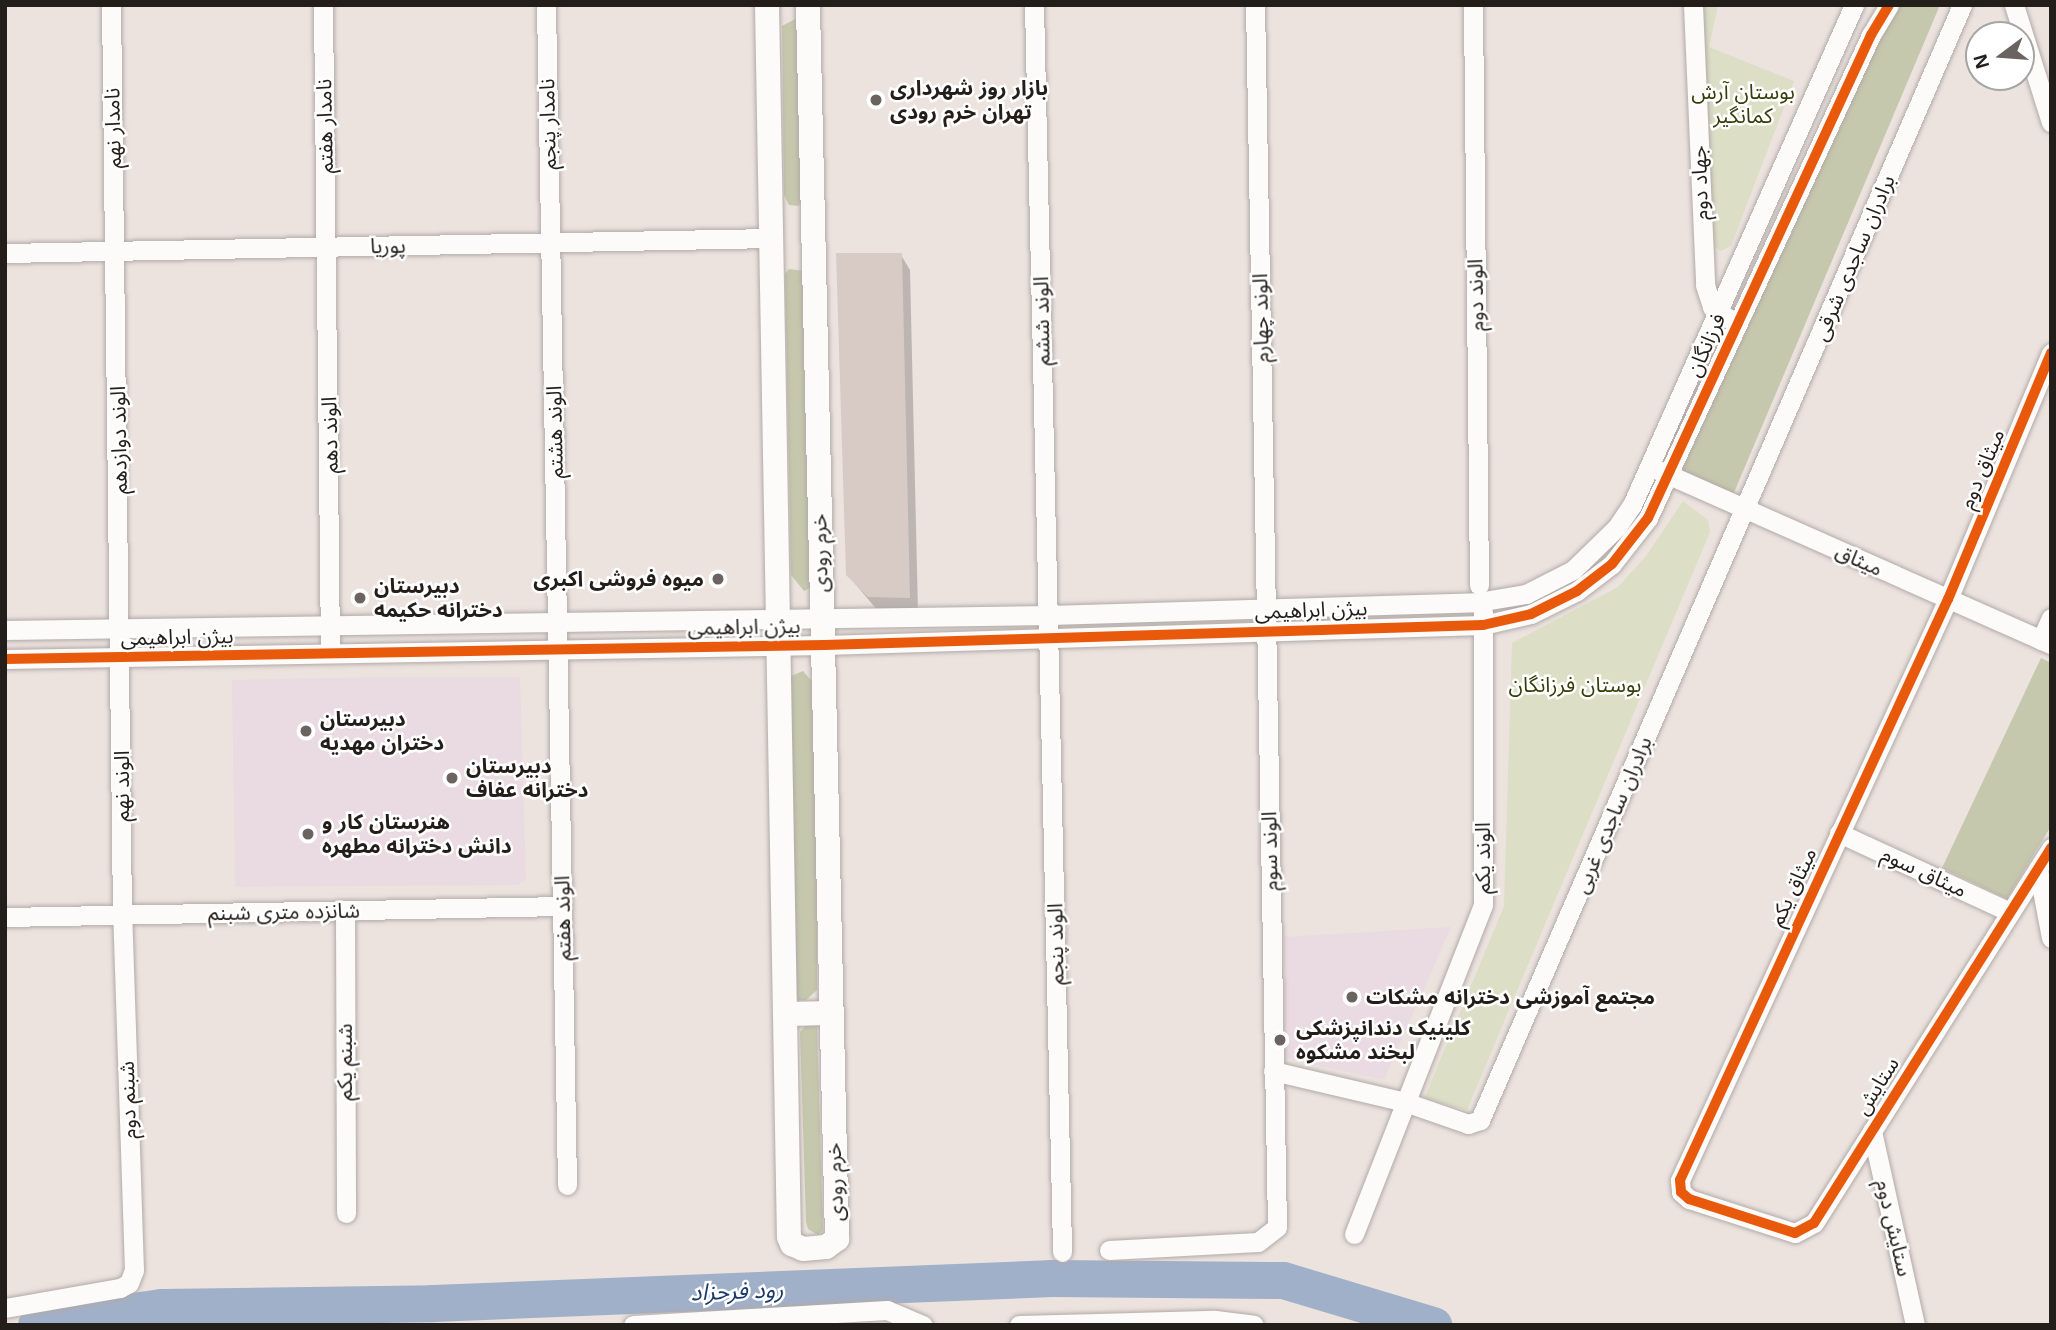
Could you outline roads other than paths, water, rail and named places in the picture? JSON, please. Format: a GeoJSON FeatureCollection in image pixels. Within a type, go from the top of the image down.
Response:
{"type":"FeatureCollection","features":[{"type":"Feature","properties":{"kind":"main road","name":"خرم رودی"},"geometry":{"type":"LineString","coordinates":[[767,5],[789,1237],[796,1247],[814,1249],[837,1238],[808,5]]}},
{"type":"Feature","properties":{"kind":"main road"},"geometry":{"type":"LineString","coordinates":[[771,238],[813,238]]}},
{"type":"Feature","properties":{"kind":"main road"},"geometry":{"type":"LineString","coordinates":[[786,1014],[831,1013]]}},
{"type":"Feature","properties":{"kind":"street","name":"نامدار نهم"},"geometry":{"type":"LineString","coordinates":[[111,5],[115,251]]}},
{"type":"Feature","properties":{"kind":"street","name":"نامدار هفتم"},"geometry":{"type":"LineString","coordinates":[[323,5],[328,247]]}},
{"type":"Feature","properties":{"kind":"street","name":"نامدار پنجم"},"geometry":{"type":"LineString","coordinates":[[546,5],[551,243]]}},
{"type":"Feature","properties":{"kind":"street","name":"الوند ششم"},"geometry":{"type":"LineString","coordinates":[[1034,5],[1050,636]]}},
{"type":"Feature","properties":{"kind":"street","name":"الوند چهارم"},"geometry":{"type":"LineString","coordinates":[[1255,5],[1268,630]]}},
{"type":"Feature","properties":{"kind":"street","name":"الوند دوم"},"geometry":{"type":"LineString","coordinates":[[1473,5],[1480,596],[1483,625]]}},
{"type":"Feature","properties":{"kind":"street","name":"جهاد دوم"},"geometry":{"type":"LineString","coordinates":[[1693,5],[1705,285],[1728,319]]}},
{"type":"Feature","properties":{"kind":"street","name":"فرزانگان"},"geometry":{"type":"LineString","coordinates":[[1483,625],[1549,606],[1594,579],[1637,534],[1660,471],[1728,319],[1854,5]]}},
{"type":"Feature","properties":{"kind":"street","name":"فرزانگان"},"geometry":{"type":"LineString","coordinates":[[1728,319],[1871,35],[1889,5]]}},
{"type":"Feature","properties":{"kind":"street","name":"برادران ساجدی شرقی"},"geometry":{"type":"LineString","coordinates":[[1745,511],[1962,5]]}},
{"type":"Feature","properties":{"kind":"street"},"geometry":{"type":"LineString","coordinates":[[2014,5],[2051,122]]}},
{"type":"Feature","properties":{"kind":"street","name":"پوریا"},"geometry":{"type":"LineString","coordinates":[[5,253],[771,238]]}},
{"type":"Feature","properties":{"kind":"street","name":"الوند هشتم"},"geometry":{"type":"LineString","coordinates":[[551,243],[559,651]]}},
{"type":"Feature","properties":{"kind":"street","name":"الوند دهم"},"geometry":{"type":"LineString","coordinates":[[328,247],[332,624],[330,653]]}},
{"type":"Feature","properties":{"kind":"street","name":"الوند دوازدهم"},"geometry":{"type":"LineString","coordinates":[[115,251],[122,657]]}},
{"type":"Feature","properties":{"kind":"street","name":"میثاق دوم"},"geometry":{"type":"LineString","coordinates":[[1948,599],[2051,353]]}},
{"type":"Feature","properties":{"kind":"street","name":"فرزانگان"},"geometry":{"type":"LineString","coordinates":[[1480,596],[1526,594],[1573,570],[1617,527],[1660,471]]}},
{"type":"Feature","properties":{"kind":"street","name":"میثاق"},"geometry":{"type":"LineString","coordinates":[[1660,471],[1745,511],[2046,642]]}},
{"type":"Feature","properties":{"kind":"street","name":"برادران ساجدی غربی"},"geometry":{"type":"LineString","coordinates":[[1405,1102],[1468,1124],[1480,1120],[1745,511]]}},
{"type":"Feature","properties":{"kind":"street","name":"بیژن ابراهیمی"},"geometry":{"type":"LineString","coordinates":[[5,630],[1049,615],[1267,609],[1480,596]]}},
{"type":"Feature","properties":{"kind":"street","name":"میثاق یکم"},"geometry":{"type":"LineString","coordinates":[[1681,1192],[1680,1180],[1948,599]]}},
{"type":"Feature","properties":{"kind":"street"},"geometry":{"type":"LineString","coordinates":[[2046,642],[2051,618]]}},
{"type":"Feature","properties":{"kind":"street","name":"بیژن ابراهیمی"},"geometry":{"type":"LineString","coordinates":[[5,659],[824,645],[1050,636],[1483,625]]}},
{"type":"Feature","properties":{"kind":"street","name":"الوند یکم"},"geometry":{"type":"LineString","coordinates":[[1354,1234],[1483,905],[1483,625]]}},
{"type":"Feature","properties":{"kind":"street","name":"الوند سوم"},"geometry":{"type":"LineString","coordinates":[[1109,1250],[1258,1242],[1268,1238],[1277,1227],[1268,630]]}},
{"type":"Feature","properties":{"kind":"street","name":"الوند پنجم"},"geometry":{"type":"LineString","coordinates":[[1050,636],[1062,1252]]}},
{"type":"Feature","properties":{"kind":"street","name":"الوند هفتم"},"geometry":{"type":"LineString","coordinates":[[559,651],[567,1185]]}},
{"type":"Feature","properties":{"kind":"street","name":"الوند نهم"},"geometry":{"type":"LineString","coordinates":[[122,657],[122,915]]}},
{"type":"Feature","properties":{"kind":"street","name":"میثاق سوم"},"geometry":{"type":"LineString","coordinates":[[1839,833],[2010,912]]}},
{"type":"Feature","properties":{"kind":"street","name":"ستایش"},"geometry":{"type":"LineString","coordinates":[[1681,1192],[1689,1199],[1795,1233],[1806,1230],[2051,848]]}},
{"type":"Feature","properties":{"kind":"street"},"geometry":{"type":"LineString","coordinates":[[2038,869],[2051,938]]}},
{"type":"Feature","properties":{"kind":"street","name":"شانزده متری شبنم"},"geometry":{"type":"LineString","coordinates":[[5,917],[562,906]]}},
{"type":"Feature","properties":{"kind":"street","name":"شبنم یکم"},"geometry":{"type":"LineString","coordinates":[[345,911],[346,1213]]}},
{"type":"Feature","properties":{"kind":"street","name":"شبنم دوم"},"geometry":{"type":"LineString","coordinates":[[5,1308],[111,1291],[129,1283],[134,1270],[122,915]]}},
{"type":"Feature","properties":{"kind":"street"},"geometry":{"type":"LineString","coordinates":[[1273,1071],[1405,1102]]}},
{"type":"Feature","properties":{"kind":"street","name":"ستایش دوم"},"geometry":{"type":"LineString","coordinates":[[1872,1130],[1915,1325]]}},
{"type":"Feature","properties":{"kind":"street"},"geometry":{"type":"LineString","coordinates":[[633,1325],[887,1310],[923,1325]]}},
{"type":"Feature","properties":{"kind":"street"},"geometry":{"type":"LineString","coordinates":[[1019,1325],[1215,1322],[1254,1325]]}},
{"type":"Feature","properties":{"kind":"waterway","name":"رود فرحزاد"},"geometry":{"type":"LineString","coordinates":[[36,1325],[161,1307],[433,1303],[1052,1278],[1283,1280],[1433,1325]]}},
{"type":"Feature","properties":{"kind":"place","name":"بازار روز شهرداری تهران خرم رودی"},"geometry":{"type":"Point","coordinates":[876,100]}},
{"type":"Feature","properties":{"kind":"place","name":"میوه فروشی اکبری"},"geometry":{"type":"Point","coordinates":[718,579]}},
{"type":"Feature","properties":{"kind":"place","name":"دبیرستان دخترانه حکیمه"},"geometry":{"type":"Point","coordinates":[360,598]}},
{"type":"Feature","properties":{"kind":"place","name":"دبیرستان دختران مهدیه"},"geometry":{"type":"Point","coordinates":[306,731]}},
{"type":"Feature","properties":{"kind":"place","name":"دبیرستان دخترانه عفاف"},"geometry":{"type":"Point","coordinates":[452,778]}},
{"type":"Feature","properties":{"kind":"place","name":"هنرستان کار و دانش دخترانه مطهره"},"geometry":{"type":"Point","coordinates":[308,834]}},
{"type":"Feature","properties":{"kind":"place","name":"مجتمع آموزشی دخترانه مشکات"},"geometry":{"type":"Point","coordinates":[1352,997]}},
{"type":"Feature","properties":{"kind":"place","name":"کلینیک دندانپزشکی لبخند مشکوه"},"geometry":{"type":"Point","coordinates":[1280,1040]}},
{"type":"Feature","properties":{"kind":"park label","name":"بوستان آرش کمانگیر"},"geometry":{"type":"Point","coordinates":[1743,104]}},
{"type":"Feature","properties":{"kind":"park label","name":"بوستان فرزانگان"},"geometry":{"type":"Point","coordinates":[1575,685]}}]}
